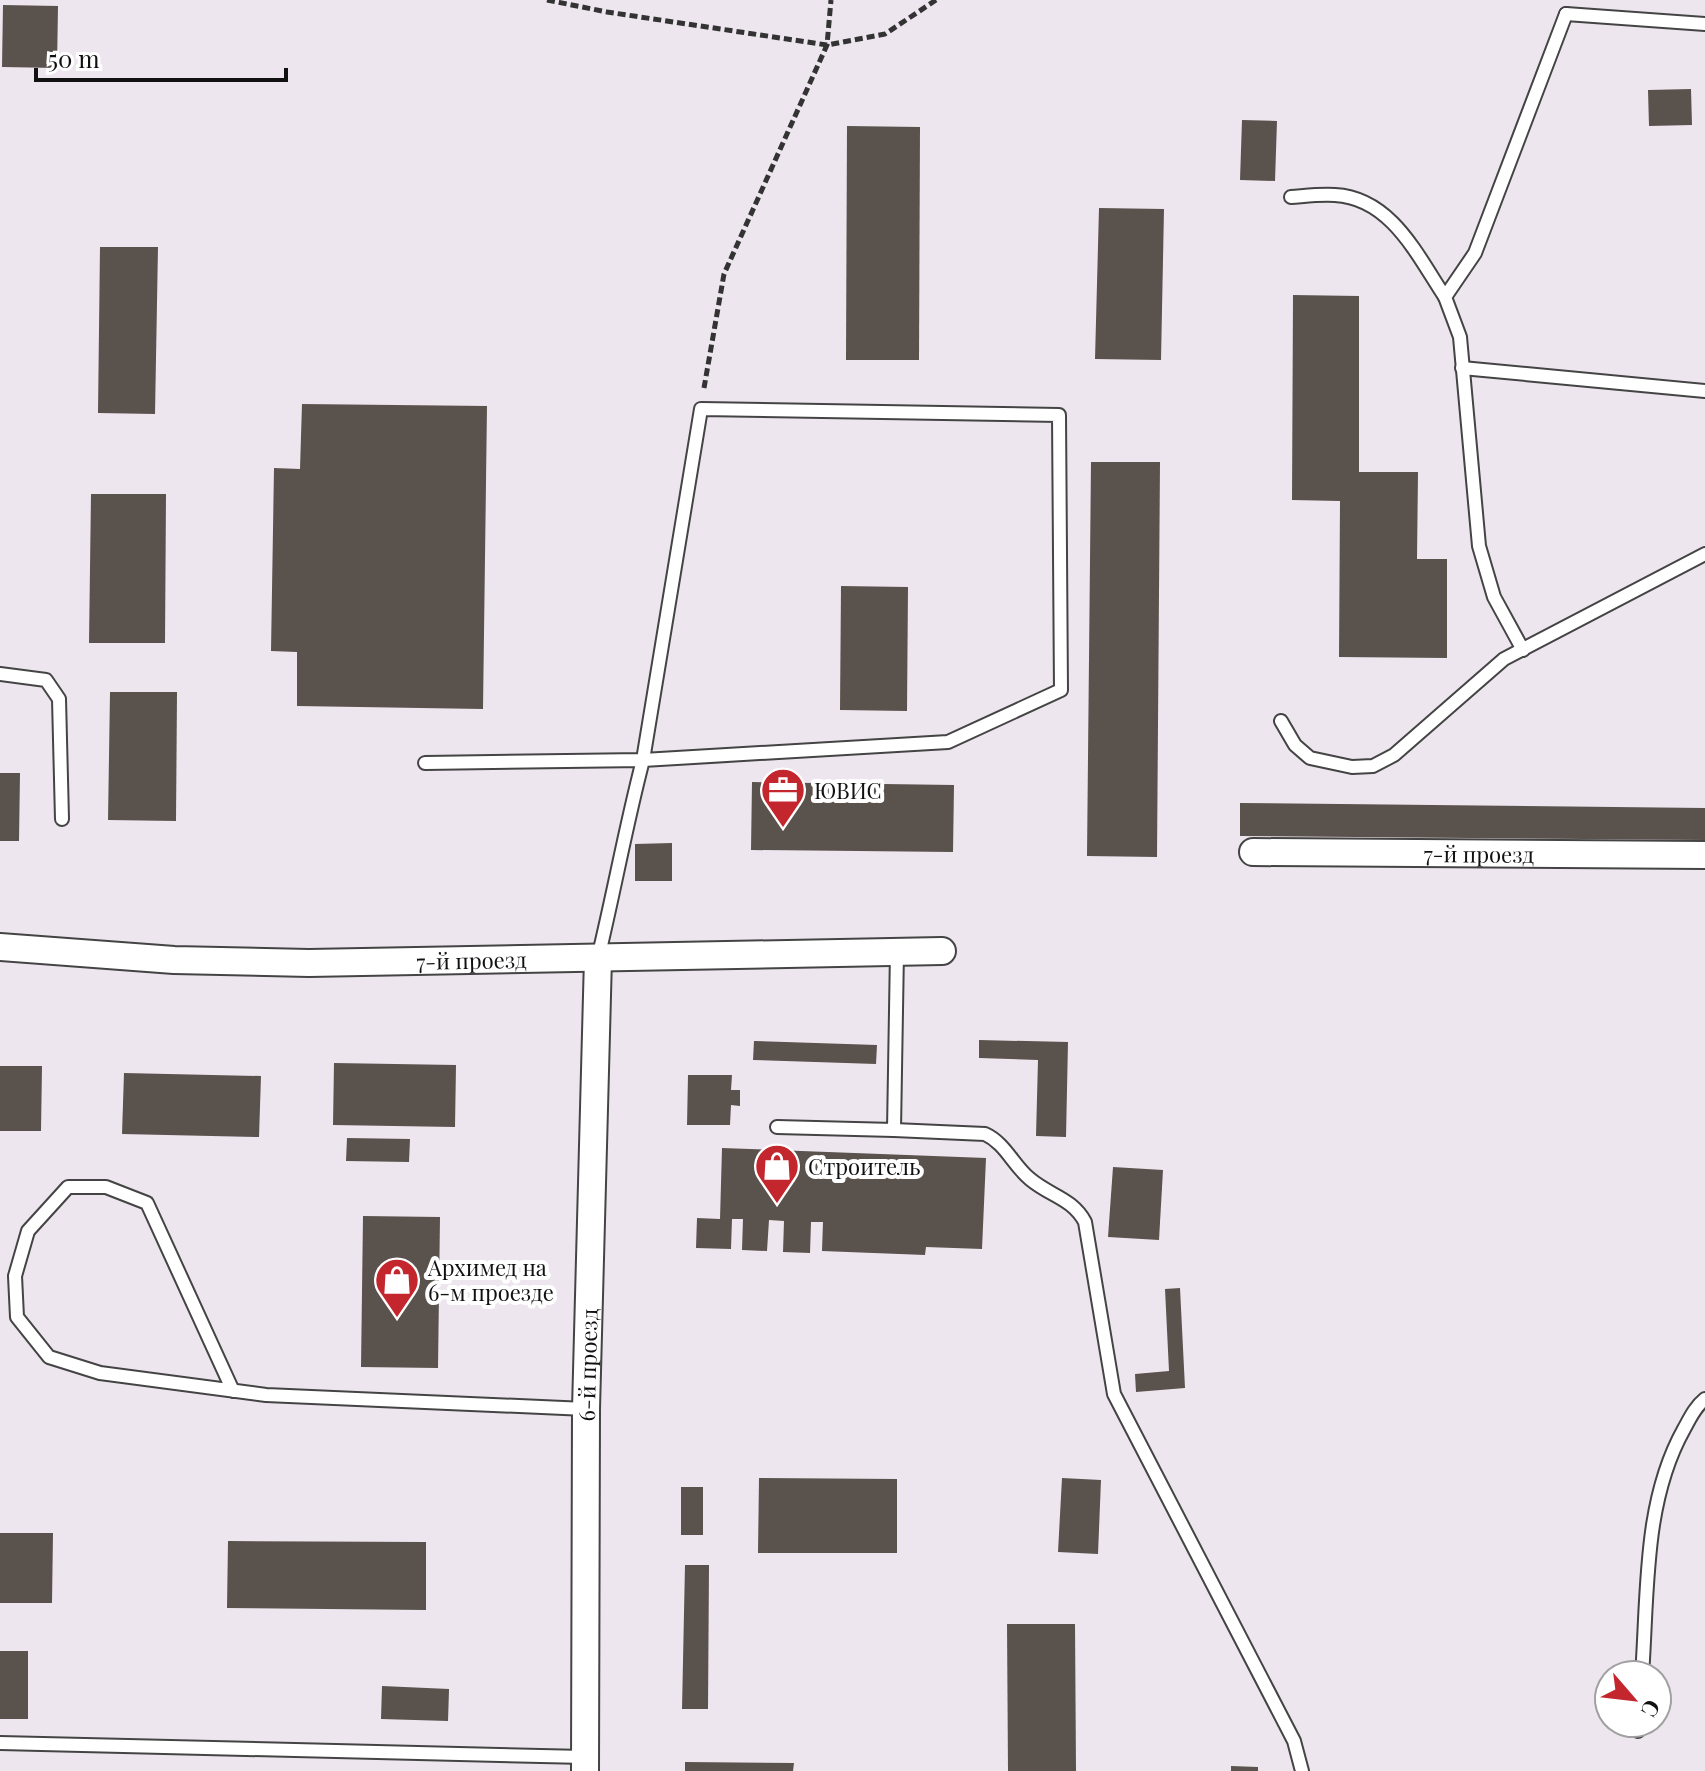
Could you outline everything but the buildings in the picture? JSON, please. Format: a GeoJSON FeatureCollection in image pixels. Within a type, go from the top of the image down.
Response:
{"type":"FeatureCollection","features":[{"type":"Feature","properties":{"kind":"street","name":"7-й проезд"},"geometry":{"type":"LineString","coordinates":[[1253,852],[1705,855]]}},
{"type":"Feature","properties":{"kind":"street","name":"7-й проезд"},"geometry":{"type":"LineString","coordinates":[[0,947],[174,960],[309,963],[942,951]]}},
{"type":"Feature","properties":{"kind":"street","name":"6-й проезд"},"geometry":{"type":"LineString","coordinates":[[585,1764],[586,1409],[598,958]]}},
{"type":"Feature","properties":{"kind":"lane"},"geometry":{"type":"LineString","coordinates":[[1558,0],[1566,14]]}},
{"type":"Feature","properties":{"kind":"lane"},"geometry":{"type":"LineString","coordinates":[[1566,14],[1705,24]]}},
{"type":"Feature","properties":{"kind":"lane"},"geometry":{"type":"LineString","coordinates":[[1445,297],[1475,253],[1566,14]]}},
{"type":"Feature","properties":{"kind":"lane"},"geometry":{"type":"LineString","coordinates":[[1291,197],[1337,195],[1369,203],[1398,227],[1445,297],[1460,337],[1479,546],[1494,597],[1523,650]]}},
{"type":"Feature","properties":{"kind":"lane"},"geometry":{"type":"LineString","coordinates":[[1462,368],[1705,391]]}},
{"type":"Feature","properties":{"kind":"lane"},"geometry":{"type":"LineString","coordinates":[[425,763],[643,760],[948,742],[1061,690],[1059,415],[701,409],[643,760],[598,958]]}},
{"type":"Feature","properties":{"kind":"lane"},"geometry":{"type":"LineString","coordinates":[[1281,721],[1295,745],[1310,758],[1352,767],[1373,766],[1394,755],[1504,659],[1705,554]]}},
{"type":"Feature","properties":{"kind":"lane"},"geometry":{"type":"LineString","coordinates":[[0,674],[46,680],[59,699],[62,819]]}},
{"type":"Feature","properties":{"kind":"lane"},"geometry":{"type":"LineString","coordinates":[[894,1130],[897,951]]}},
{"type":"Feature","properties":{"kind":"lane"},"geometry":{"type":"LineString","coordinates":[[777,1127],[985,1134],[995,1139],[1030,1179],[1078,1209],[1085,1222],[1114,1394],[1294,1741],[1302,1771]]}},
{"type":"Feature","properties":{"kind":"lane"},"geometry":{"type":"LineString","coordinates":[[233,1391],[147,1203],[106,1187],[68,1187],[28,1231],[15,1276],[17,1317],[49,1357],[100,1373],[233,1391],[266,1395],[586,1409]]}},
{"type":"Feature","properties":{"kind":"lane"},"geometry":{"type":"LineString","coordinates":[[1643,1659],[1654,1512],[1671,1453],[1697,1406],[1705,1399]]}},
{"type":"Feature","properties":{"kind":"lane"},"geometry":{"type":"LineString","coordinates":[[0,1743],[585,1764]]}},
{"type":"Feature","properties":{"kind":"path"},"geometry":{"type":"LineString","coordinates":[[547,0],[827,45],[885,34],[936,0]]}},
{"type":"Feature","properties":{"kind":"path"},"geometry":{"type":"LineString","coordinates":[[701,409],[724,274],[827,45],[831,0]]}},
{"type":"Feature","properties":{"kind":"shaded area"},"geometry":{"type":"Polygon","coordinates":[[[0,0],[1705,0],[1705,1771],[0,1771],[0,0]]]}},
{"type":"Feature","properties":{"kind":"place","name":"ЮВИС"},"geometry":{"type":"Point","coordinates":[783,829]}},
{"type":"Feature","properties":{"kind":"place","name":"Строитель"},"geometry":{"type":"Point","coordinates":[777,1205]}},
{"type":"Feature","properties":{"kind":"place","name":"Архимед на 6-м проезде"},"geometry":{"type":"Point","coordinates":[397,1319]}}]}
